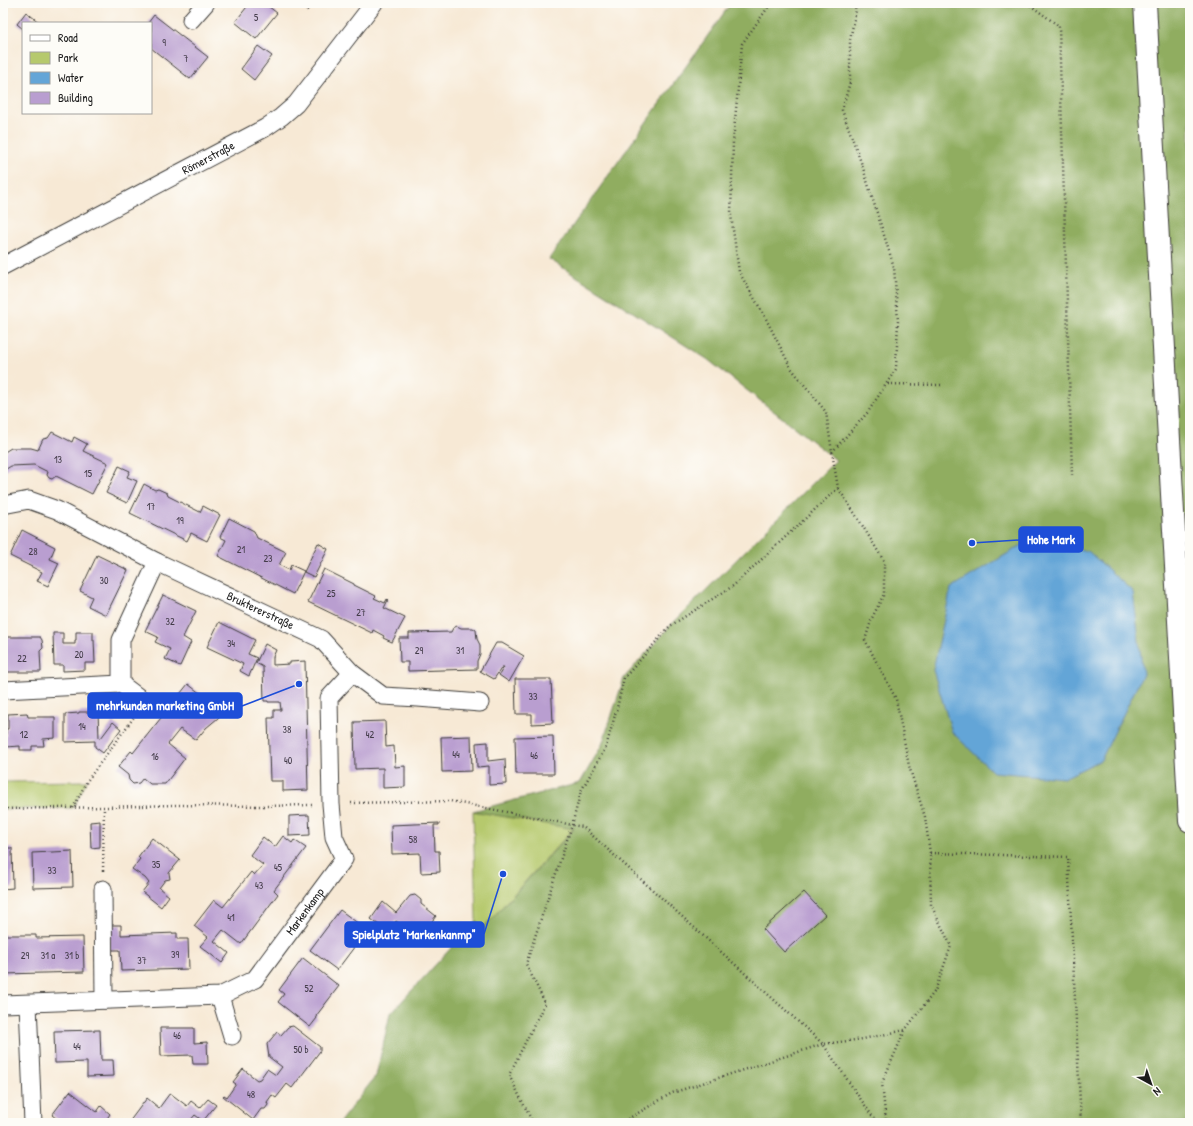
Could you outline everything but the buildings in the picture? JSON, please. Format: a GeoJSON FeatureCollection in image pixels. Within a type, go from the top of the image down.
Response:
{"type":"FeatureCollection","features":[{"type":"Feature","properties":{"kind":"highway"},"geometry":{"type":"LineString","coordinates":[[1145,3],[1190,821]]}},
{"type":"Feature","properties":{"kind":"street"},"geometry":{"type":"LineString","coordinates":[[191,20],[206,3]]}},
{"type":"Feature","properties":{"kind":"street","name":"Römerstraße"},"geometry":{"type":"LineString","coordinates":[[3,266],[265,128],[282,117],[300,98],[374,3]]}},
{"type":"Feature","properties":{"kind":"street","name":"Bruktererstraße"},"geometry":{"type":"LineString","coordinates":[[3,505],[29,500],[57,510],[157,562],[321,639],[352,673],[383,696],[480,703]]}},
{"type":"Feature","properties":{"kind":"street"},"geometry":{"type":"LineString","coordinates":[[121,684],[121,640],[157,562]]}},
{"type":"Feature","properties":{"kind":"street"},"geometry":{"type":"LineString","coordinates":[[332,804],[329,698],[352,673]]}},
{"type":"Feature","properties":{"kind":"street"},"geometry":{"type":"LineString","coordinates":[[3,690],[121,684],[145,702]]}},
{"type":"Feature","properties":{"kind":"street","name":"Markenkamp"},"geometry":{"type":"LineString","coordinates":[[3,1004],[220,996],[255,979],[344,859],[334,837],[332,804]]}},
{"type":"Feature","properties":{"kind":"street"},"geometry":{"type":"LineString","coordinates":[[103,889],[104,1000]]}},
{"type":"Feature","properties":{"kind":"street"},"geometry":{"type":"LineString","coordinates":[[220,996],[232,1036]]}},
{"type":"Feature","properties":{"kind":"street"},"geometry":{"type":"LineString","coordinates":[[28,1004],[33,1123]]}},
{"type":"Feature","properties":{"kind":"path"},"geometry":{"type":"LineString","coordinates":[[771,3],[742,44],[733,142],[731,215],[738,272],[764,315],[791,368],[826,412],[838,488],[884,561],[884,594],[872,618],[865,640],[896,699],[909,766],[925,817],[930,854],[931,905],[951,946],[935,991],[905,1030],[882,1083],[886,1123]]}},
{"type":"Feature","properties":{"kind":"path"},"geometry":{"type":"LineString","coordinates":[[832,452],[868,412],[896,369],[898,321],[894,267],[862,165],[842,110],[850,82],[850,40],[856,10],[854,3]]}},
{"type":"Feature","properties":{"kind":"path"},"geometry":{"type":"LineString","coordinates":[[1027,3],[1060,26],[1072,475]]}},
{"type":"Feature","properties":{"kind":"path"},"geometry":{"type":"LineString","coordinates":[[887,384],[941,385]]}},
{"type":"Feature","properties":{"kind":"path"},"geometry":{"type":"LineString","coordinates":[[533,1123],[509,1075],[545,1003],[526,964],[572,825],[581,791],[606,747],[624,678],[670,626],[733,586],[838,488]]}},
{"type":"Feature","properties":{"kind":"path"},"geometry":{"type":"LineString","coordinates":[[73,808],[87,781],[145,702]]}},
{"type":"Feature","properties":{"kind":"path"},"geometry":{"type":"LineString","coordinates":[[3,809],[175,804],[265,806],[450,801],[583,827],[823,1044],[877,1123]]}},
{"type":"Feature","properties":{"kind":"path"},"geometry":{"type":"LineString","coordinates":[[103,889],[104,807]]}},
{"type":"Feature","properties":{"kind":"path"},"geometry":{"type":"LineString","coordinates":[[930,854],[1068,857],[1081,1123]]}},
{"type":"Feature","properties":{"kind":"path"},"geometry":{"type":"LineString","coordinates":[[621,1123],[672,1092],[823,1044],[862,1039],[905,1030]]}},
{"type":"Feature","properties":{"kind":"green space"},"geometry":{"type":"Polygon","coordinates":[[[731,3],[1190,3],[1190,1123],[339,1123],[376,1076],[390,1014],[476,921],[483,928],[574,829],[473,811],[580,783],[602,745],[624,678],[670,626],[836,460],[707,359],[549,259],[731,3]]]}},
{"type":"Feature","properties":{"kind":"green space"},"geometry":{"type":"Polygon","coordinates":[[[87,781],[73,808],[3,809],[3,782],[87,781]]]}},
{"type":"Feature","properties":{"kind":"green space"},"geometry":{"type":"Polygon","coordinates":[[[473,811],[574,828],[483,928],[476,920],[473,811]]]}},
{"type":"Feature","properties":{"kind":"water"},"geometry":{"type":"Polygon","coordinates":[[[1020,546],[1088,551],[1133,592],[1143,674],[1101,760],[1064,778],[993,772],[952,732],[933,670],[951,588],[1020,546]]]}},
{"type":"Feature","properties":{"kind":"place","name":"Hohe Mark"},"geometry":{"type":"Point","coordinates":[972,543]}},
{"type":"Feature","properties":{"kind":"place","name":"mehrkunden marketing GmbH"},"geometry":{"type":"Point","coordinates":[299,684]}},
{"type":"Feature","properties":{"kind":"place","name":"Spielplatz \"Markenkanmp\""},"geometry":{"type":"Point","coordinates":[503,874]}}]}
